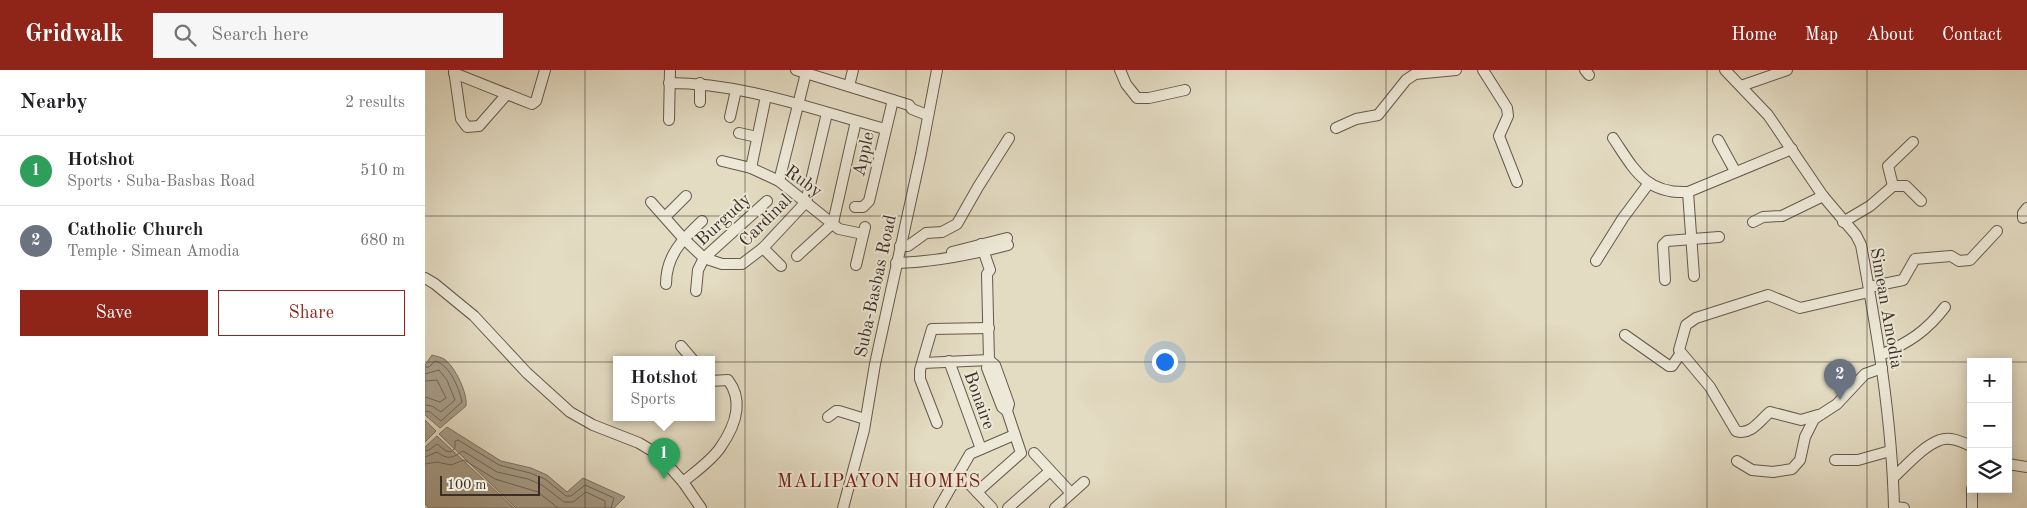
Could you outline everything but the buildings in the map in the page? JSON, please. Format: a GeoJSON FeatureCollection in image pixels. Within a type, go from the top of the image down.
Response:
{"type":"FeatureCollection","features":[{"type":"Feature","properties":{"kind":"street"},"geometry":{"type":"LineString","coordinates":[[669,120],[670,70]]}},
{"type":"Feature","properties":{"kind":"street"},"geometry":{"type":"LineString","coordinates":[[849,86],[853,70]]}},
{"type":"Feature","properties":{"kind":"street","name":"Suba-Basbas Road"},"geometry":{"type":"LineString","coordinates":[[843,508],[865,419],[937,70]]}},
{"type":"Feature","properties":{"kind":"street"},"geometry":{"type":"LineString","coordinates":[[1120,70],[1126,84],[1137,98],[1149,98],[1185,90]]}},
{"type":"Feature","properties":{"kind":"street"},"geometry":{"type":"LineString","coordinates":[[1336,128],[1356,119],[1378,116],[1406,80],[1415,74],[1456,70]]}},
{"type":"Feature","properties":{"kind":"street"},"geometry":{"type":"LineString","coordinates":[[1483,70],[1507,108],[1508,116],[1499,136],[1517,182]]}},
{"type":"Feature","properties":{"kind":"street","name":"Simean Amodia"},"geometry":{"type":"LineString","coordinates":[[1725,70],[1767,116],[1792,148],[1823,196],[1843,222],[1856,235],[1861,245],[1881,355],[1893,478],[1894,508]]}},
{"type":"Feature","properties":{"kind":"street"},"geometry":{"type":"LineString","coordinates":[[1741,86],[1787,70]]}},
{"type":"Feature","properties":{"kind":"street"},"geometry":{"type":"LineString","coordinates":[[454,72],[534,103],[542,71]]}},
{"type":"Feature","properties":{"kind":"street"},"geometry":{"type":"LineString","coordinates":[[454,72],[461,116],[463,124],[467,127],[479,126],[507,94]]}},
{"type":"Feature","properties":{"kind":"street"},"geometry":{"type":"LineString","coordinates":[[779,181],[797,104],[801,72],[893,100],[912,109],[928,112]]}},
{"type":"Feature","properties":{"kind":"street"},"geometry":{"type":"LineString","coordinates":[[669,83],[700,83],[766,96],[885,129]]}},
{"type":"Feature","properties":{"kind":"street"},"geometry":{"type":"LineString","coordinates":[[700,83],[700,102]]}},
{"type":"Feature","properties":{"kind":"street"},"geometry":{"type":"LineString","coordinates":[[730,117],[736,90]]}},
{"type":"Feature","properties":{"kind":"street"},"geometry":{"type":"LineString","coordinates":[[751,168],[766,96]]}},
{"type":"Feature","properties":{"kind":"street","name":"Apple"},"geometry":{"type":"LineString","coordinates":[[855,206],[863,206],[869,201],[893,100]]}},
{"type":"Feature","properties":{"kind":"street","name":"Cardinal"},"geometry":{"type":"LineString","coordinates":[[651,202],[683,238],[704,258],[722,264],[742,264],[763,248],[806,202],[827,113]]}},
{"type":"Feature","properties":{"kind":"street"},"geometry":{"type":"LineString","coordinates":[[797,256],[833,223],[855,121]]}},
{"type":"Feature","properties":{"kind":"street"},"geometry":{"type":"LineString","coordinates":[[739,133],[757,137]]}},
{"type":"Feature","properties":{"kind":"street"},"geometry":{"type":"LineString","coordinates":[[898,255],[926,233],[942,232],[957,224],[1009,138]]}},
{"type":"Feature","properties":{"kind":"street"},"geometry":{"type":"LineString","coordinates":[[1613,138],[1638,175],[1649,183],[1668,192],[1688,192],[1792,148]]}},
{"type":"Feature","properties":{"kind":"street"},"geometry":{"type":"LineString","coordinates":[[1718,140],[1735,171]]}},
{"type":"Feature","properties":{"kind":"street"},"geometry":{"type":"LineString","coordinates":[[1893,186],[1888,166],[1913,142]]}},
{"type":"Feature","properties":{"kind":"street","name":"Ruby"},"geometry":{"type":"LineString","coordinates":[[722,161],[751,168],[779,181],[839,229],[864,231],[856,265]]}},
{"type":"Feature","properties":{"kind":"street"},"geometry":{"type":"LineString","coordinates":[[1597,261],[1623,218],[1649,183]]}},
{"type":"Feature","properties":{"kind":"street"},"geometry":{"type":"LineString","coordinates":[[1843,222],[1870,206],[1893,186],[1906,186],[1921,200]]}},
{"type":"Feature","properties":{"kind":"street"},"geometry":{"type":"LineString","coordinates":[[1688,192],[1693,238],[1694,276]]}},
{"type":"Feature","properties":{"kind":"street"},"geometry":{"type":"LineString","coordinates":[[665,217],[686,196]]}},
{"type":"Feature","properties":{"kind":"street"},"geometry":{"type":"LineString","coordinates":[[1753,222],[1763,217],[1787,214],[1823,196]]}},
{"type":"Feature","properties":{"kind":"street","name":"Burgudy"},"geometry":{"type":"LineString","coordinates":[[696,291],[698,270],[704,258],[767,201]]}},
{"type":"Feature","properties":{"kind":"street"},"geometry":{"type":"LineString","coordinates":[[666,284],[668,266],[672,255],[683,238],[702,221]]}},
{"type":"Feature","properties":{"kind":"street"},"geometry":{"type":"LineString","coordinates":[[1882,368],[1865,374],[1837,404],[1818,415],[1801,420],[1770,412],[1753,428],[1737,432],[1710,387],[1681,353],[1679,347],[1686,325],[1697,318],[1768,295],[1800,308],[1903,280],[1915,259],[1951,256],[1959,261],[1970,260],[1997,231]]}},
{"type":"Feature","properties":{"kind":"street"},"geometry":{"type":"LineString","coordinates":[[1665,280],[1663,245],[1671,239],[1719,237]]}},
{"type":"Feature","properties":{"kind":"street"},"geometry":{"type":"LineString","coordinates":[[898,255],[929,262],[983,252],[1007,241]]}},
{"type":"Feature","properties":{"kind":"street"},"geometry":{"type":"LineString","coordinates":[[763,248],[781,266]]}},
{"type":"Feature","properties":{"kind":"street"},"geometry":{"type":"LineString","coordinates":[[977,492],[1021,453],[1007,411],[1002,407],[987,368],[989,360],[989,328],[987,274],[984,271],[983,252]]}},
{"type":"Feature","properties":{"kind":"street"},"geometry":{"type":"LineString","coordinates":[[425,278],[474,316],[527,373],[570,412],[593,425],[625,437],[659,455],[683,482],[701,508]]}},
{"type":"Feature","properties":{"kind":"street"},"geometry":{"type":"LineString","coordinates":[[1881,355],[1921,334],[1945,307]]}},
{"type":"Feature","properties":{"kind":"street"},"geometry":{"type":"LineString","coordinates":[[937,423],[919,378],[932,329],[989,328]]}},
{"type":"Feature","properties":{"kind":"street"},"geometry":{"type":"LineString","coordinates":[[1625,335],[1669,366],[1672,366],[1681,353]]}},
{"type":"Feature","properties":{"kind":"street"},"geometry":{"type":"LineString","coordinates":[[681,346],[690,356]]}},
{"type":"Feature","properties":{"kind":"street"},"geometry":{"type":"LineString","coordinates":[[923,363],[989,360]]}},
{"type":"Feature","properties":{"kind":"street","name":"Bonaire"},"geometry":{"type":"LineString","coordinates":[[949,361],[981,449]]}},
{"type":"Feature","properties":{"kind":"street"},"geometry":{"type":"LineString","coordinates":[[683,482],[720,449],[736,416],[736,398],[732,385],[728,380],[715,382]]}},
{"type":"Feature","properties":{"kind":"street"},"geometry":{"type":"LineString","coordinates":[[829,417],[836,411],[839,411],[865,419]]}},
{"type":"Feature","properties":{"kind":"street"},"geometry":{"type":"LineString","coordinates":[[1737,461],[1752,470],[1773,472],[1792,469],[1800,460],[1808,427],[1818,415]]}},
{"type":"Feature","properties":{"kind":"street"},"geometry":{"type":"LineString","coordinates":[[943,506],[970,454],[1014,436]]}},
{"type":"Feature","properties":{"kind":"street"},"geometry":{"type":"LineString","coordinates":[[1893,478],[1917,455],[1940,440],[1959,441],[1967,444]]}},
{"type":"Feature","properties":{"kind":"street"},"geometry":{"type":"LineString","coordinates":[[1835,460],[1858,460],[1890,451]]}},
{"type":"Feature","properties":{"kind":"street"},"geometry":{"type":"LineString","coordinates":[[1034,453],[1071,493]]}},
{"type":"Feature","properties":{"kind":"street"},"geometry":{"type":"LineString","coordinates":[[2012,465],[2027,467]]}},
{"type":"Feature","properties":{"kind":"street"},"geometry":{"type":"LineString","coordinates":[[1008,508],[1050,471]]}},
{"type":"Feature","properties":{"kind":"street"},"geometry":{"type":"LineString","coordinates":[[959,474],[992,508]]}},
{"type":"Feature","properties":{"kind":"street"},"geometry":{"type":"LineString","coordinates":[[1055,508],[1084,482]]}},
{"type":"Feature","properties":{"kind":"street"},"geometry":{"type":"LineString","coordinates":[[1971,508],[1972,493]]}},
{"type":"Feature","properties":{"kind":"street"},"geometry":{"type":"LineString","coordinates":[[1894,508],[1904,508]]}},
{"type":"Feature","properties":{"kind":"water"},"geometry":{"type":"Polygon","coordinates":[[[432,355],[444,359],[452,368],[463,388],[466,401],[466,406],[440,428],[425,415],[425,365],[432,355]]]}},
{"type":"Feature","properties":{"kind":"water"},"geometry":{"type":"Polygon","coordinates":[[[425,420],[436,431],[425,442],[425,420]]]}},
{"type":"Feature","properties":{"kind":"water"},"geometry":{"type":"Polygon","coordinates":[[[447,427],[501,461],[531,468],[547,475],[567,492],[583,478],[625,497],[614,508],[516,508],[439,434],[447,427]]]}},
{"type":"Feature","properties":{"kind":"water"},"geometry":{"type":"Polygon","coordinates":[[[437,436],[514,508],[429,508],[425,504],[425,447],[437,436]]]}},
{"type":"Feature","properties":{"kind":"place","name":"Catholic Church"},"geometry":{"type":"Point","coordinates":[1840,400]}},
{"type":"Feature","properties":{"kind":"place","name":"Hotshot"},"geometry":{"type":"Point","coordinates":[664,479]}},
{"type":"Feature","properties":{"kind":"district","name":"MALIPAYON HOMES"},"geometry":{"type":"Point","coordinates":[879,480]}}]}
